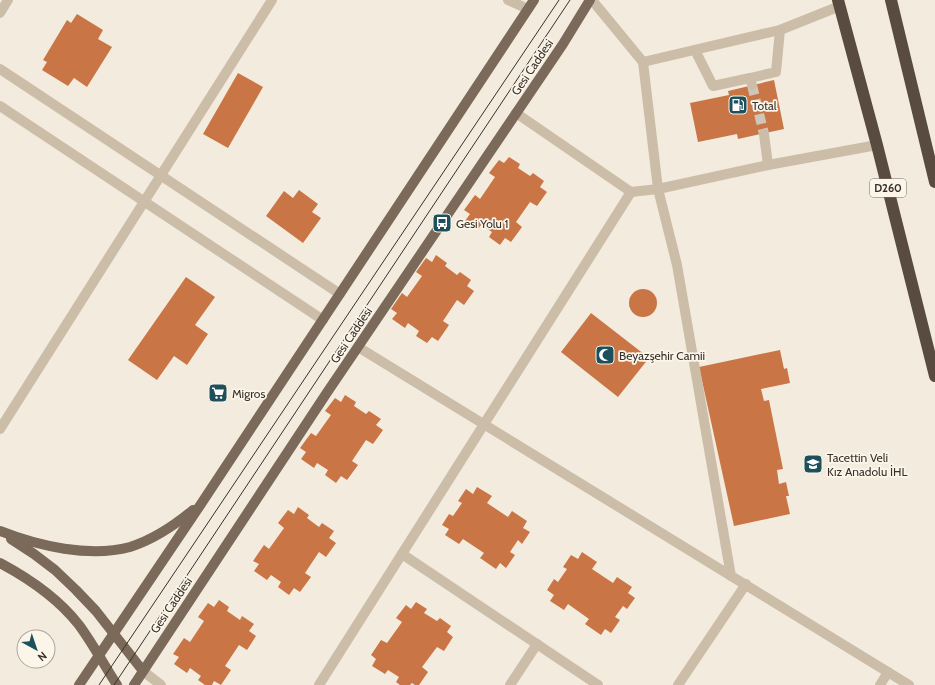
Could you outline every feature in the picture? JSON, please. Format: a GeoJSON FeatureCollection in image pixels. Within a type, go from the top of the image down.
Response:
{"type":"FeatureCollection","features":[{"type":"Feature","properties":{"kind":"highway"},"geometry":{"type":"LineString","coordinates":[[891,0],[935,182]]}},
{"type":"Feature","properties":{"kind":"highway","name":"D260"},"geometry":{"type":"LineString","coordinates":[[839,3],[877,145],[935,376]]}},
{"type":"Feature","properties":{"kind":"main road"},"geometry":{"type":"LineString","coordinates":[[79,685],[201,504],[534,0]]}},
{"type":"Feature","properties":{"kind":"main road","name":"Gesi Caddesi"},"geometry":{"type":"LineString","coordinates":[[134,685],[358,347],[563,44],[591,0]]}},
{"type":"Feature","properties":{"kind":"main road"},"geometry":{"type":"LineString","coordinates":[[0,532],[39,544],[85,550],[117,550],[131,546],[157,534],[187,515],[201,504]]}},
{"type":"Feature","properties":{"kind":"main road"},"geometry":{"type":"LineString","coordinates":[[0,532],[34,554],[55,570],[76,590],[96,611],[113,635],[143,671]]}},
{"type":"Feature","properties":{"kind":"main road"},"geometry":{"type":"LineString","coordinates":[[0,563],[32,582],[66,610],[89,640],[116,685]]}},
{"type":"Feature","properties":{"kind":"street"},"geometry":{"type":"LineString","coordinates":[[0,13],[8,0]]}},
{"type":"Feature","properties":{"kind":"street"},"geometry":{"type":"LineString","coordinates":[[0,429],[272,0]]}},
{"type":"Feature","properties":{"kind":"street"},"geometry":{"type":"LineString","coordinates":[[508,0],[528,9]]}},
{"type":"Feature","properties":{"kind":"street"},"geometry":{"type":"LineString","coordinates":[[591,0],[643,62],[658,189],[678,265],[731,576]]}},
{"type":"Feature","properties":{"kind":"street"},"geometry":{"type":"LineString","coordinates":[[643,62],[780,30],[839,3]]}},
{"type":"Feature","properties":{"kind":"street"},"geometry":{"type":"LineString","coordinates":[[695,50],[713,86],[751,82],[776,72],[780,30]]}},
{"type":"Feature","properties":{"kind":"street"},"geometry":{"type":"LineString","coordinates":[[0,69],[340,294]]}},
{"type":"Feature","properties":{"kind":"street"},"geometry":{"type":"LineString","coordinates":[[0,106],[323,320]]}},
{"type":"Feature","properties":{"kind":"street"},"geometry":{"type":"LineString","coordinates":[[516,113],[631,192],[658,189],[768,165],[877,145]]}},
{"type":"Feature","properties":{"kind":"street"},"geometry":{"type":"LineString","coordinates":[[764,134],[768,165]]}},
{"type":"Feature","properties":{"kind":"street"},"geometry":{"type":"LineString","coordinates":[[319,685],[631,192]]}},
{"type":"Feature","properties":{"kind":"street"},"geometry":{"type":"LineString","coordinates":[[358,347],[909,685]]}},
{"type":"Feature","properties":{"kind":"street"},"geometry":{"type":"LineString","coordinates":[[402,554],[598,685]]}},
{"type":"Feature","properties":{"kind":"street"},"geometry":{"type":"LineString","coordinates":[[678,685],[746,584]]}},
{"type":"Feature","properties":{"kind":"street"},"geometry":{"type":"LineString","coordinates":[[510,685],[537,644]]}},
{"type":"Feature","properties":{"kind":"street"},"geometry":{"type":"LineString","coordinates":[[143,671],[161,685]]}},
{"type":"Feature","properties":{"kind":"street"},"geometry":{"type":"LineString","coordinates":[[880,685],[888,672]]}},
{"type":"Feature","properties":{"kind":"building"},"geometry":{"type":"Polygon","coordinates":[[[77,14],[103,30],[98,39],[112,47],[87,87],[74,78],[68,86],[42,70],[47,62],[43,60],[67,20],[71,23],[77,14]]]}},
{"type":"Feature","properties":{"kind":"building"},"geometry":{"type":"Polygon","coordinates":[[[238,73],[263,87],[228,148],[203,134],[238,73]]]}},
{"type":"Feature","properties":{"kind":"building"},"geometry":{"type":"Polygon","coordinates":[[[774,80],[784,129],[738,139],[737,134],[698,142],[690,103],[729,95],[728,91],[774,80]]]}},
{"type":"Feature","properties":{"kind":"building"},"geometry":{"type":"Polygon","coordinates":[[[509,157],[520,164],[518,168],[530,176],[533,173],[544,181],[540,187],[547,192],[537,206],[530,202],[516,222],[522,227],[511,242],[505,238],[500,245],[489,237],[492,232],[481,225],[478,229],[465,221],[470,214],[464,210],[475,195],[480,199],[495,177],[489,173],[499,160],[504,163],[509,157]]]}},
{"type":"Feature","properties":{"kind":"building"},"geometry":{"type":"Polygon","coordinates":[[[299,190],[318,204],[312,212],[321,218],[303,243],[266,216],[284,191],[293,198],[299,190]]]}},
{"type":"Feature","properties":{"kind":"building"},"geometry":{"type":"Polygon","coordinates":[[[436,255],[447,263],[445,266],[457,275],[460,272],[471,280],[467,286],[474,291],[464,305],[457,300],[443,321],[449,325],[438,341],[432,337],[427,343],[416,336],[419,331],[408,323],[405,328],[392,319],[397,313],[391,309],[402,293],[407,297],[422,276],[416,272],[426,258],[432,262],[436,255]]]}},
{"type":"Feature","properties":{"kind":"building"},"geometry":{"type":"Polygon","coordinates":[[[186,277],[215,297],[195,325],[208,334],[187,365],[174,356],[157,380],[128,360],[186,277]]]}},
{"type":"Feature","properties":{"kind":"building"},"geometry":{"type":"Polygon","coordinates":[[[643,289],[653,293],[657,303],[653,313],[643,317],[633,313],[629,303],[633,293],[643,289]]]}},
{"type":"Feature","properties":{"kind":"building","name":"Beyazşehir Camii"},"geometry":{"type":"Polygon","coordinates":[[[591,313],[649,358],[618,397],[561,352],[591,313]]]}},
{"type":"Feature","properties":{"kind":"building"},"geometry":{"type":"Polygon","coordinates":[[[780,350],[784,369],[787,368],[790,383],[761,389],[764,401],[769,400],[783,469],[777,470],[779,484],[786,482],[789,496],[786,496],[790,514],[734,526],[699,367],[780,350]]]}},
{"type":"Feature","properties":{"kind":"building"},"geometry":{"type":"Polygon","coordinates":[[[345,395],[356,402],[354,406],[366,414],[369,411],[381,419],[376,425],[383,430],[373,444],[366,440],[352,461],[358,465],[347,480],[341,476],[336,483],[325,475],[328,470],[317,463],[314,468],[301,459],[306,452],[300,448],[311,433],[316,436],[331,415],[325,411],[335,398],[341,402],[345,395]]]}},
{"type":"Feature","properties":{"kind":"building"},"geometry":{"type":"Polygon","coordinates":[[[477,487],[492,496],[487,503],[508,517],[512,511],[527,521],[523,528],[530,532],[522,544],[518,540],[510,552],[515,555],[506,568],[500,563],[496,569],[480,558],[484,553],[463,539],[459,544],[445,535],[449,529],[442,525],[449,514],[453,516],[462,503],[458,501],[466,489],[473,494],[477,487]]]}},
{"type":"Feature","properties":{"kind":"building"},"geometry":{"type":"Polygon","coordinates":[[[298,507],[309,515],[307,518],[319,527],[322,523],[334,531],[329,538],[336,543],[326,557],[319,552],[305,573],[311,577],[300,592],[294,588],[289,595],[278,587],[281,582],[271,575],[267,580],[254,571],[259,564],[253,561],[264,545],[269,549],[284,528],[278,523],[288,510],[294,514],[298,507]]]}},
{"type":"Feature","properties":{"kind":"building"},"geometry":{"type":"Polygon","coordinates":[[[582,552],[597,562],[592,569],[613,583],[617,577],[632,587],[628,593],[635,598],[627,609],[623,606],[615,617],[620,620],[611,633],[605,629],[601,635],[585,624],[589,619],[568,604],[564,610],[550,601],[554,595],[547,590],[554,579],[558,582],[567,569],[563,567],[571,555],[578,559],[582,552]]]}},
{"type":"Feature","properties":{"kind":"building"},"geometry":{"type":"Polygon","coordinates":[[[219,600],[229,607],[227,611],[240,620],[242,616],[254,624],[249,631],[256,636],[247,650],[239,645],[225,666],[231,670],[221,685],[214,681],[212,685],[205,685],[198,680],[201,676],[190,668],[187,673],[174,664],[179,657],[173,654],[184,638],[190,642],[204,621],[198,617],[208,603],[214,607],[219,600]]]}},
{"type":"Feature","properties":{"kind":"building"},"geometry":{"type":"Polygon","coordinates":[[[416,602],[427,609],[424,613],[437,621],[440,618],[451,626],[447,632],[453,637],[444,651],[437,647],[422,667],[428,672],[419,685],[412,683],[410,685],[400,685],[396,682],[399,677],[388,670],[385,674],[372,666],[376,659],[371,655],[381,640],[387,643],[402,622],[396,618],[406,605],[411,609],[416,602]]]}},
{"type":"Feature","properties":{"kind":"tunnel"},"geometry":{"type":"LineString","coordinates":[[752,85],[764,134]]}},
{"type":"Feature","properties":{"kind":"tram line"},"geometry":{"type":"LineString","coordinates":[[99,685],[559,0]]}},
{"type":"Feature","properties":{"kind":"tram line"},"geometry":{"type":"LineString","coordinates":[[114,685],[570,0]]}},
{"type":"Feature","properties":{"kind":"place","name":"Total"},"geometry":{"type":"Point","coordinates":[738,105]}},
{"type":"Feature","properties":{"kind":"place","name":"Gesi Yolu 1"},"geometry":{"type":"Point","coordinates":[442,223]}},
{"type":"Feature","properties":{"kind":"place","name":"Beyazşehir Camii"},"geometry":{"type":"Point","coordinates":[605,355]}},
{"type":"Feature","properties":{"kind":"place","name":"Migros"},"geometry":{"type":"Point","coordinates":[218,393]}},
{"type":"Feature","properties":{"kind":"place","name":"Tacettin Veli Kız Anadolu İHL"},"geometry":{"type":"Point","coordinates":[813,464]}}]}
